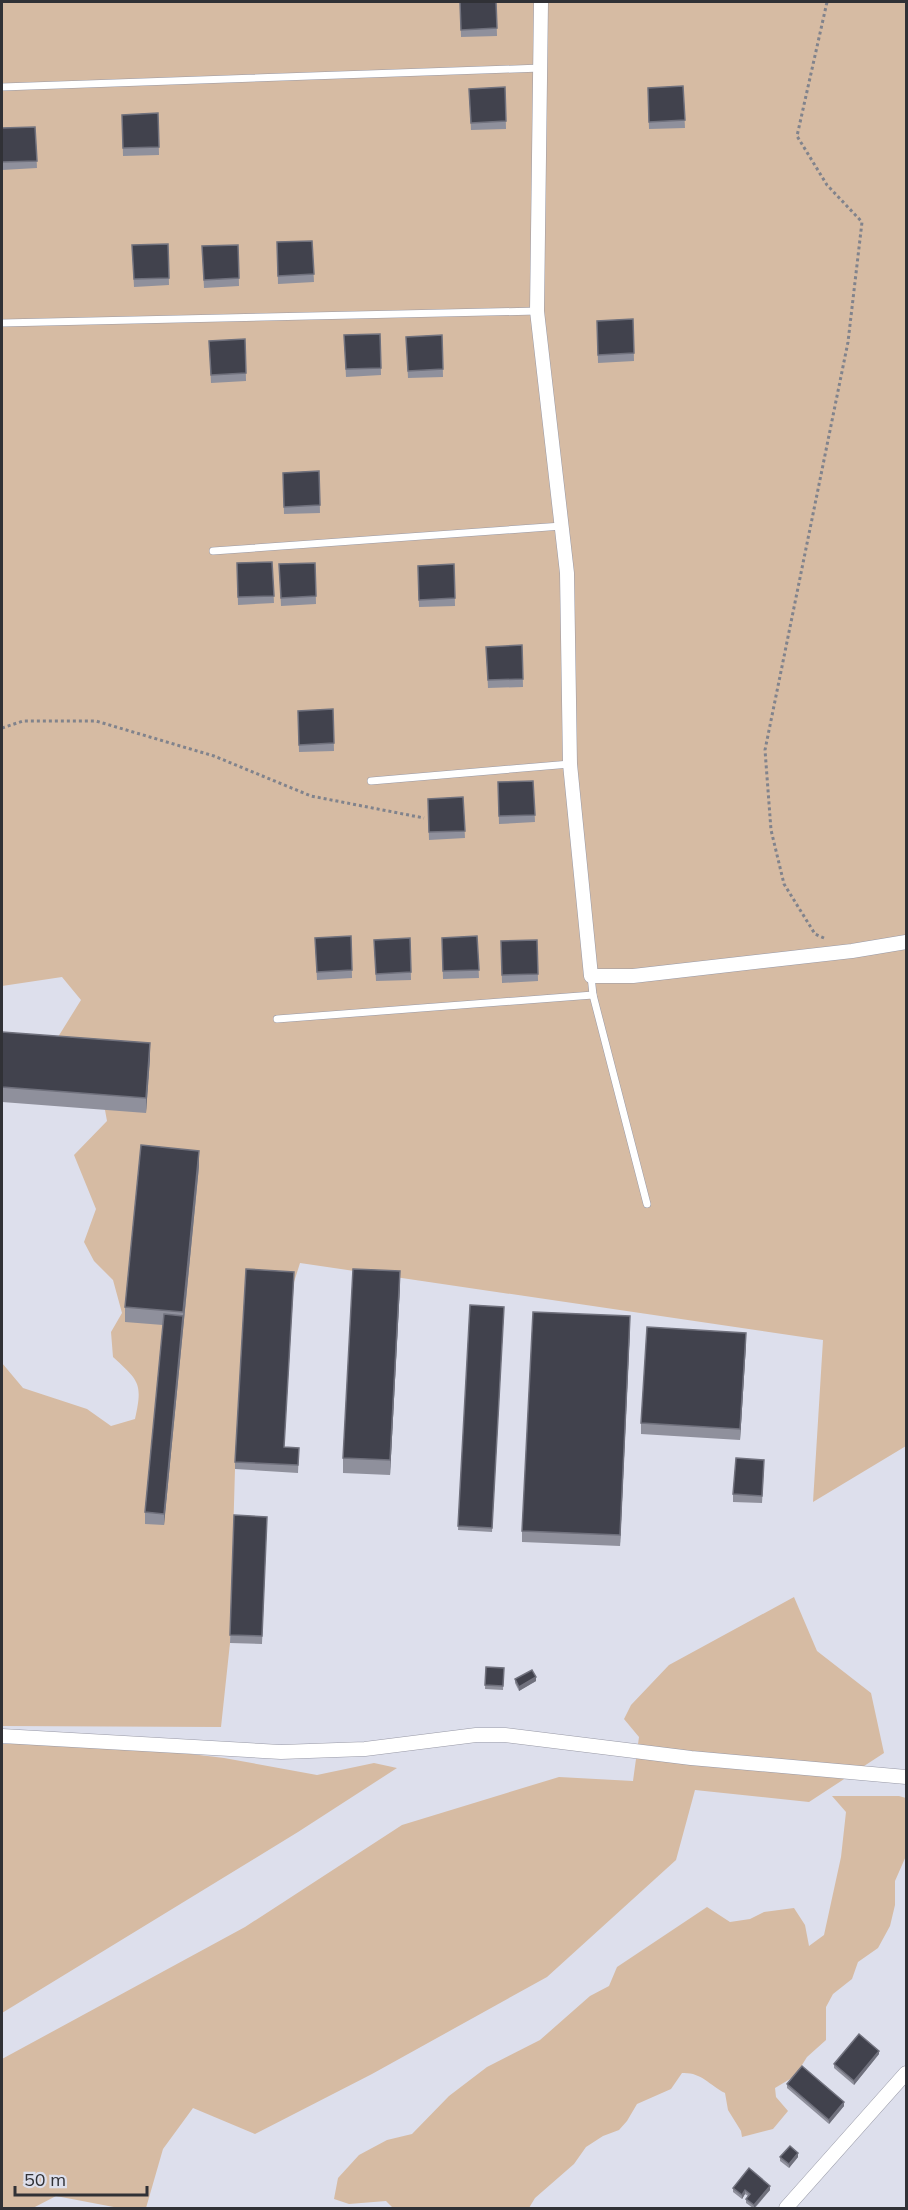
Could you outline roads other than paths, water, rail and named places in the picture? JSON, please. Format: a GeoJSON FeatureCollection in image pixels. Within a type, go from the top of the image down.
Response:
{"type":"FeatureCollection","features":[{"type":"Feature","properties":{"kind":"street"},"geometry":{"type":"LineString","coordinates":[[541,2],[537,311],[567,573],[570,764],[591,976],[633,976],[852,951],[906,942]]}},
{"type":"Feature","properties":{"kind":"street"},"geometry":{"type":"LineString","coordinates":[[2,1736],[281,1752],[365,1749],[476,1735],[505,1735],[691,1758],[906,1777]]}},
{"type":"Feature","properties":{"kind":"street"},"geometry":{"type":"LineString","coordinates":[[786,2208],[906,2073]]}},
{"type":"Feature","properties":{"kind":"lane"},"geometry":{"type":"LineString","coordinates":[[2,87],[541,68]]}},
{"type":"Feature","properties":{"kind":"lane"},"geometry":{"type":"LineString","coordinates":[[2,323],[537,311]]}},
{"type":"Feature","properties":{"kind":"lane"},"geometry":{"type":"LineString","coordinates":[[213,551],[562,525]]}},
{"type":"Feature","properties":{"kind":"lane"},"geometry":{"type":"LineString","coordinates":[[371,781],[570,764]]}},
{"type":"Feature","properties":{"kind":"lane"},"geometry":{"type":"LineString","coordinates":[[591,976],[593,995],[647,1204]]}},
{"type":"Feature","properties":{"kind":"lane"},"geometry":{"type":"LineString","coordinates":[[277,1019],[593,995]]}}]}
